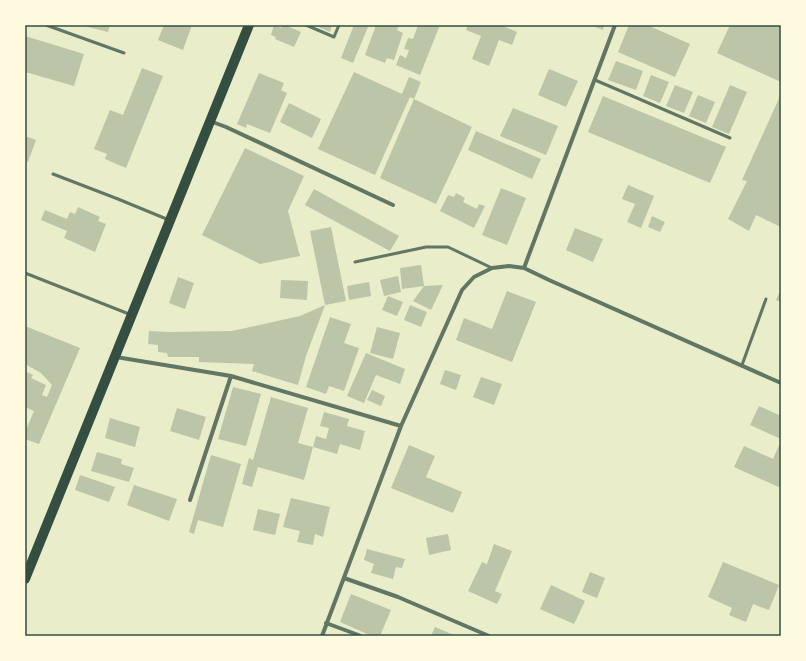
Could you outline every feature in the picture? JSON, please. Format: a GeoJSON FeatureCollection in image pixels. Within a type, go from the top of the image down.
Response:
{"type":"FeatureCollection","features":[{"type":"Feature","properties":{"kind":"main road"},"geometry":{"type":"LineString","coordinates":[[25,579],[249,25]]}},
{"type":"Feature","properties":{"kind":"street"},"geometry":{"type":"LineString","coordinates":[[524,268],[616,25]]}},
{"type":"Feature","properties":{"kind":"street"},"geometry":{"type":"LineString","coordinates":[[210,121],[226,127],[393,205]]}},
{"type":"Feature","properties":{"kind":"street"},"geometry":{"type":"LineString","coordinates":[[322,636],[401,426],[462,290],[474,277],[492,268],[509,266],[524,268],[556,284],[781,383]]}},
{"type":"Feature","properties":{"kind":"street"},"geometry":{"type":"LineString","coordinates":[[115,356],[230,376],[401,426]]}},
{"type":"Feature","properties":{"kind":"street"},"geometry":{"type":"LineString","coordinates":[[190,500],[230,376]]}},
{"type":"Feature","properties":{"kind":"street"},"geometry":{"type":"LineString","coordinates":[[344,578],[398,597],[489,636]]}},
{"type":"Feature","properties":{"kind":"street"},"geometry":{"type":"LineString","coordinates":[[326,623],[360,636]]}},
{"type":"Feature","properties":{"kind":"lane"},"geometry":{"type":"LineString","coordinates":[[46,25],[124,53]]}},
{"type":"Feature","properties":{"kind":"lane"},"geometry":{"type":"LineString","coordinates":[[306,25],[334,37],[339,25]]}},
{"type":"Feature","properties":{"kind":"lane"},"geometry":{"type":"LineString","coordinates":[[595,80],[730,138]]}},
{"type":"Feature","properties":{"kind":"lane"},"geometry":{"type":"LineString","coordinates":[[53,174],[118,198],[170,220]]}},
{"type":"Feature","properties":{"kind":"lane"},"geometry":{"type":"LineString","coordinates":[[355,262],[426,247],[448,247],[492,268]]}},
{"type":"Feature","properties":{"kind":"lane"},"geometry":{"type":"LineString","coordinates":[[25,273],[132,315]]}},
{"type":"Feature","properties":{"kind":"lane"},"geometry":{"type":"LineString","coordinates":[[742,365],[766,299]]}},
{"type":"Feature","properties":{"kind":"building"},"geometry":{"type":"Polygon","coordinates":[[[80,25],[110,25],[108,32],[80,25]]]}},
{"type":"Feature","properties":{"kind":"building"},"geometry":{"type":"Polygon","coordinates":[[[164,25],[192,25],[183,50],[158,40],[164,25]]]}},
{"type":"Feature","properties":{"kind":"building"},"geometry":{"type":"Polygon","coordinates":[[[274,25],[281,28],[285,25],[301,32],[294,47],[275,39],[276,37],[271,35],[274,25]]]}},
{"type":"Feature","properties":{"kind":"building"},"geometry":{"type":"Polygon","coordinates":[[[314,25],[332,25],[330,32],[314,25]]]}},
{"type":"Feature","properties":{"kind":"building"},"geometry":{"type":"Polygon","coordinates":[[[354,25],[368,27],[353,63],[341,58],[354,25]]]}},
{"type":"Feature","properties":{"kind":"building"},"geometry":{"type":"Polygon","coordinates":[[[376,25],[399,25],[397,30],[403,33],[394,60],[387,58],[385,63],[365,55],[376,25]]]}},
{"type":"Feature","properties":{"kind":"building"},"geometry":{"type":"Polygon","coordinates":[[[418,25],[440,25],[420,75],[396,65],[400,55],[406,58],[409,50],[404,49],[408,38],[413,39],[418,25]]]}},
{"type":"Feature","properties":{"kind":"building"},"geometry":{"type":"Polygon","coordinates":[[[468,25],[501,25],[517,32],[512,45],[499,40],[489,66],[472,59],[481,36],[466,30],[468,25]]]}},
{"type":"Feature","properties":{"kind":"building"},"geometry":{"type":"Polygon","coordinates":[[[590,25],[604,25],[603,30],[590,25]]]}},
{"type":"Feature","properties":{"kind":"building"},"geometry":{"type":"Polygon","coordinates":[[[629,25],[647,25],[690,44],[675,77],[618,52],[629,25]]]}},
{"type":"Feature","properties":{"kind":"building"},"geometry":{"type":"Polygon","coordinates":[[[730,25],[781,25],[781,82],[717,53],[730,25]]]}},
{"type":"Feature","properties":{"kind":"building"},"geometry":{"type":"Polygon","coordinates":[[[25,36],[84,54],[74,86],[25,72],[25,36]]]}},
{"type":"Feature","properties":{"kind":"building"},"geometry":{"type":"Polygon","coordinates":[[[616,61],[643,71],[636,90],[608,80],[616,61]]]}},
{"type":"Feature","properties":{"kind":"building"},"geometry":{"type":"Polygon","coordinates":[[[142,68],[163,76],[126,168],[105,159],[107,154],[94,149],[110,110],[123,115],[142,68]]]}},
{"type":"Feature","properties":{"kind":"building"},"geometry":{"type":"Polygon","coordinates":[[[549,69],[578,81],[566,107],[538,95],[549,69]]]}},
{"type":"Feature","properties":{"kind":"building"},"geometry":{"type":"Polygon","coordinates":[[[354,72],[402,94],[409,77],[421,82],[414,99],[410,97],[375,175],[318,149],[354,72]]]}},
{"type":"Feature","properties":{"kind":"building"},"geometry":{"type":"Polygon","coordinates":[[[259,73],[284,83],[281,90],[287,93],[270,133],[247,124],[246,128],[237,124],[259,73]]]}},
{"type":"Feature","properties":{"kind":"building"},"geometry":{"type":"Polygon","coordinates":[[[651,75],[669,82],[660,103],[643,96],[651,75]]]}},
{"type":"Feature","properties":{"kind":"building"},"geometry":{"type":"Polygon","coordinates":[[[675,85],[693,92],[684,113],[666,106],[675,85]]]}},
{"type":"Feature","properties":{"kind":"building"},"geometry":{"type":"Polygon","coordinates":[[[730,85],[747,92],[729,134],[712,127],[730,85]]]}},
{"type":"Feature","properties":{"kind":"building"},"geometry":{"type":"Polygon","coordinates":[[[781,94],[781,227],[756,215],[749,231],[728,219],[747,181],[742,180],[781,94]]]}},
{"type":"Feature","properties":{"kind":"building"},"geometry":{"type":"Polygon","coordinates":[[[698,95],[715,102],[706,123],[689,116],[698,95]]]}},
{"type":"Feature","properties":{"kind":"building"},"geometry":{"type":"Polygon","coordinates":[[[603,96],[726,147],[710,183],[588,132],[603,96]]]}},
{"type":"Feature","properties":{"kind":"building"},"geometry":{"type":"Polygon","coordinates":[[[414,99],[472,127],[436,204],[380,178],[414,99]]]}},
{"type":"Feature","properties":{"kind":"building"},"geometry":{"type":"Polygon","coordinates":[[[289,103],[321,119],[312,138],[280,122],[289,103]]]}},
{"type":"Feature","properties":{"kind":"building"},"geometry":{"type":"Polygon","coordinates":[[[513,108],[558,126],[546,155],[500,136],[513,108]]]}},
{"type":"Feature","properties":{"kind":"building"},"geometry":{"type":"Polygon","coordinates":[[[476,131],[541,159],[532,179],[468,150],[476,131]]]}},
{"type":"Feature","properties":{"kind":"building"},"geometry":{"type":"Polygon","coordinates":[[[25,136],[36,140],[28,162],[25,160],[25,136]]]}},
{"type":"Feature","properties":{"kind":"building"},"geometry":{"type":"Polygon","coordinates":[[[245,148],[304,176],[288,211],[300,256],[260,264],[202,235],[245,148]]]}},
{"type":"Feature","properties":{"kind":"building"},"geometry":{"type":"Polygon","coordinates":[[[628,185],[654,196],[641,228],[627,222],[635,204],[622,199],[628,185]]]}},
{"type":"Feature","properties":{"kind":"building"},"geometry":{"type":"Polygon","coordinates":[[[501,188],[526,198],[507,245],[482,235],[501,188]]]}},
{"type":"Feature","properties":{"kind":"building"},"geometry":{"type":"Polygon","coordinates":[[[314,189],[399,236],[390,251],[305,205],[314,189]]]}},
{"type":"Feature","properties":{"kind":"building"},"geometry":{"type":"Polygon","coordinates":[[[456,193],[465,198],[463,202],[477,209],[479,204],[485,206],[474,228],[440,211],[448,195],[454,197],[456,193]]]}},
{"type":"Feature","properties":{"kind":"building"},"geometry":{"type":"Polygon","coordinates":[[[78,207],[100,217],[98,221],[106,224],[95,252],[64,238],[67,231],[41,220],[45,210],[67,219],[70,212],[75,214],[78,207]]]}},
{"type":"Feature","properties":{"kind":"building"},"geometry":{"type":"Polygon","coordinates":[[[652,216],[665,222],[660,232],[648,227],[652,216]]]}},
{"type":"Feature","properties":{"kind":"building"},"geometry":{"type":"Polygon","coordinates":[[[331,227],[346,301],[325,305],[310,231],[331,227]]]}},
{"type":"Feature","properties":{"kind":"building"},"geometry":{"type":"Polygon","coordinates":[[[575,228],[603,239],[593,262],[566,250],[575,228]]]}},
{"type":"Feature","properties":{"kind":"building"},"geometry":{"type":"Polygon","coordinates":[[[421,265],[424,286],[402,289],[400,268],[421,265]]]}},
{"type":"Feature","properties":{"kind":"building"},"geometry":{"type":"Polygon","coordinates":[[[398,276],[401,292],[384,296],[380,280],[398,276]]]}},
{"type":"Feature","properties":{"kind":"building"},"geometry":{"type":"Polygon","coordinates":[[[178,277],[194,283],[185,309],[169,303],[178,277]]]}},
{"type":"Feature","properties":{"kind":"building"},"geometry":{"type":"Polygon","coordinates":[[[281,280],[308,281],[307,300],[280,298],[281,280]]]}},
{"type":"Feature","properties":{"kind":"building"},"geometry":{"type":"Polygon","coordinates":[[[369,282],[371,296],[349,300],[347,286],[369,282]]]}},
{"type":"Feature","properties":{"kind":"building"},"geometry":{"type":"Polygon","coordinates":[[[443,285],[431,310],[413,301],[424,286],[443,285]]]}},
{"type":"Feature","properties":{"kind":"building"},"geometry":{"type":"Polygon","coordinates":[[[781,289],[781,302],[776,300],[781,289]]]}},
{"type":"Feature","properties":{"kind":"building"},"geometry":{"type":"Polygon","coordinates":[[[507,291],[536,302],[512,362],[456,340],[464,318],[492,329],[507,291]]]}},
{"type":"Feature","properties":{"kind":"building"},"geometry":{"type":"Polygon","coordinates":[[[388,296],[403,302],[397,316],[382,310],[388,296]]]}},
{"type":"Feature","properties":{"kind":"building"},"geometry":{"type":"Polygon","coordinates":[[[325,305],[306,356],[298,385],[252,371],[254,364],[199,362],[199,357],[168,357],[167,353],[158,352],[158,345],[148,344],[149,331],[232,331],[300,316],[325,305]]]}},
{"type":"Feature","properties":{"kind":"building"},"geometry":{"type":"Polygon","coordinates":[[[410,305],[427,312],[421,327],[404,320],[410,305]]]}},
{"type":"Feature","properties":{"kind":"building"},"geometry":{"type":"Polygon","coordinates":[[[330,317],[351,324],[344,343],[359,348],[344,391],[329,386],[326,394],[306,387],[330,317]]]}},
{"type":"Feature","properties":{"kind":"building"},"geometry":{"type":"Polygon","coordinates":[[[25,326],[80,348],[39,444],[25,439],[25,432],[34,411],[25,407],[25,371],[33,375],[31,378],[46,385],[42,395],[47,397],[52,385],[41,373],[25,364],[25,326]]]}},
{"type":"Feature","properties":{"kind":"building"},"geometry":{"type":"Polygon","coordinates":[[[377,327],[400,333],[393,359],[370,353],[377,327]]]}},
{"type":"Feature","properties":{"kind":"building"},"geometry":{"type":"Polygon","coordinates":[[[366,353],[405,369],[400,384],[376,375],[364,403],[347,396],[366,353]]]}},
{"type":"Feature","properties":{"kind":"building"},"geometry":{"type":"Polygon","coordinates":[[[445,370],[461,375],[456,390],[440,384],[445,370]]]}},
{"type":"Feature","properties":{"kind":"building"},"geometry":{"type":"Polygon","coordinates":[[[481,377],[502,384],[494,405],[473,397],[481,377]]]}},
{"type":"Feature","properties":{"kind":"building"},"geometry":{"type":"Polygon","coordinates":[[[233,387],[261,394],[246,446],[218,439],[233,387]]]}},
{"type":"Feature","properties":{"kind":"building"},"geometry":{"type":"Polygon","coordinates":[[[372,390],[385,396],[381,406],[367,400],[372,390]]]}},
{"type":"Feature","properties":{"kind":"building"},"geometry":{"type":"Polygon","coordinates":[[[271,397],[308,408],[298,443],[313,447],[304,480],[258,467],[252,487],[242,484],[249,458],[253,460],[271,397]]]}},
{"type":"Feature","properties":{"kind":"building"},"geometry":{"type":"Polygon","coordinates":[[[759,406],[781,416],[781,439],[750,425],[759,406]]]}},
{"type":"Feature","properties":{"kind":"building"},"geometry":{"type":"Polygon","coordinates":[[[177,408],[206,417],[199,440],[170,431],[177,408]]]}},
{"type":"Feature","properties":{"kind":"building"},"geometry":{"type":"Polygon","coordinates":[[[324,412],[349,419],[347,426],[365,431],[360,450],[340,444],[337,454],[313,447],[316,436],[326,439],[329,428],[320,426],[324,412]]]}},
{"type":"Feature","properties":{"kind":"building"},"geometry":{"type":"Polygon","coordinates":[[[110,418],[140,427],[135,447],[105,438],[110,418]]]}},
{"type":"Feature","properties":{"kind":"building"},"geometry":{"type":"Polygon","coordinates":[[[781,441],[781,488],[734,467],[744,446],[773,459],[781,441]]]}},
{"type":"Feature","properties":{"kind":"building"},"geometry":{"type":"Polygon","coordinates":[[[409,445],[435,456],[426,477],[462,492],[453,513],[391,488],[409,445]]]}},
{"type":"Feature","properties":{"kind":"building"},"geometry":{"type":"Polygon","coordinates":[[[97,452],[122,459],[121,464],[134,468],[129,482],[91,471],[97,452]]]}},
{"type":"Feature","properties":{"kind":"building"},"geometry":{"type":"Polygon","coordinates":[[[211,455],[241,464],[223,527],[198,520],[194,534],[189,532],[211,455]]]}},
{"type":"Feature","properties":{"kind":"building"},"geometry":{"type":"Polygon","coordinates":[[[80,475],[115,487],[109,502],[75,490],[80,475]]]}},
{"type":"Feature","properties":{"kind":"building"},"geometry":{"type":"Polygon","coordinates":[[[134,485],[177,499],[169,521],[127,505],[134,485]]]}},
{"type":"Feature","properties":{"kind":"building"},"geometry":{"type":"Polygon","coordinates":[[[291,498],[330,507],[323,537],[315,534],[313,545],[297,542],[300,531],[283,527],[291,498]]]}},
{"type":"Feature","properties":{"kind":"building"},"geometry":{"type":"Polygon","coordinates":[[[258,509],[280,514],[275,535],[253,530],[258,509]]]}},
{"type":"Feature","properties":{"kind":"building"},"geometry":{"type":"Polygon","coordinates":[[[448,534],[451,550],[429,555],[426,538],[448,534]]]}},
{"type":"Feature","properties":{"kind":"building"},"geometry":{"type":"Polygon","coordinates":[[[494,544],[512,551],[495,591],[502,594],[497,604],[468,591],[482,562],[487,564],[494,544]]]}},
{"type":"Feature","properties":{"kind":"building"},"geometry":{"type":"Polygon","coordinates":[[[367,549],[405,559],[402,568],[396,567],[393,579],[371,573],[374,564],[364,560],[367,549]]]}},
{"type":"Feature","properties":{"kind":"building"},"geometry":{"type":"Polygon","coordinates":[[[723,562],[779,585],[769,610],[753,604],[746,622],[729,615],[732,608],[708,597],[723,562]]]}},
{"type":"Feature","properties":{"kind":"building"},"geometry":{"type":"Polygon","coordinates":[[[590,572],[605,578],[597,598],[582,592],[590,572]]]}},
{"type":"Feature","properties":{"kind":"building"},"geometry":{"type":"Polygon","coordinates":[[[551,585],[585,601],[574,624],[540,609],[551,585]]]}},
{"type":"Feature","properties":{"kind":"building"},"geometry":{"type":"Polygon","coordinates":[[[351,594],[391,610],[380,636],[372,636],[340,622],[351,594]]]}},
{"type":"Feature","properties":{"kind":"building"},"geometry":{"type":"Polygon","coordinates":[[[435,627],[456,636],[431,636],[435,627]]]}}]}
